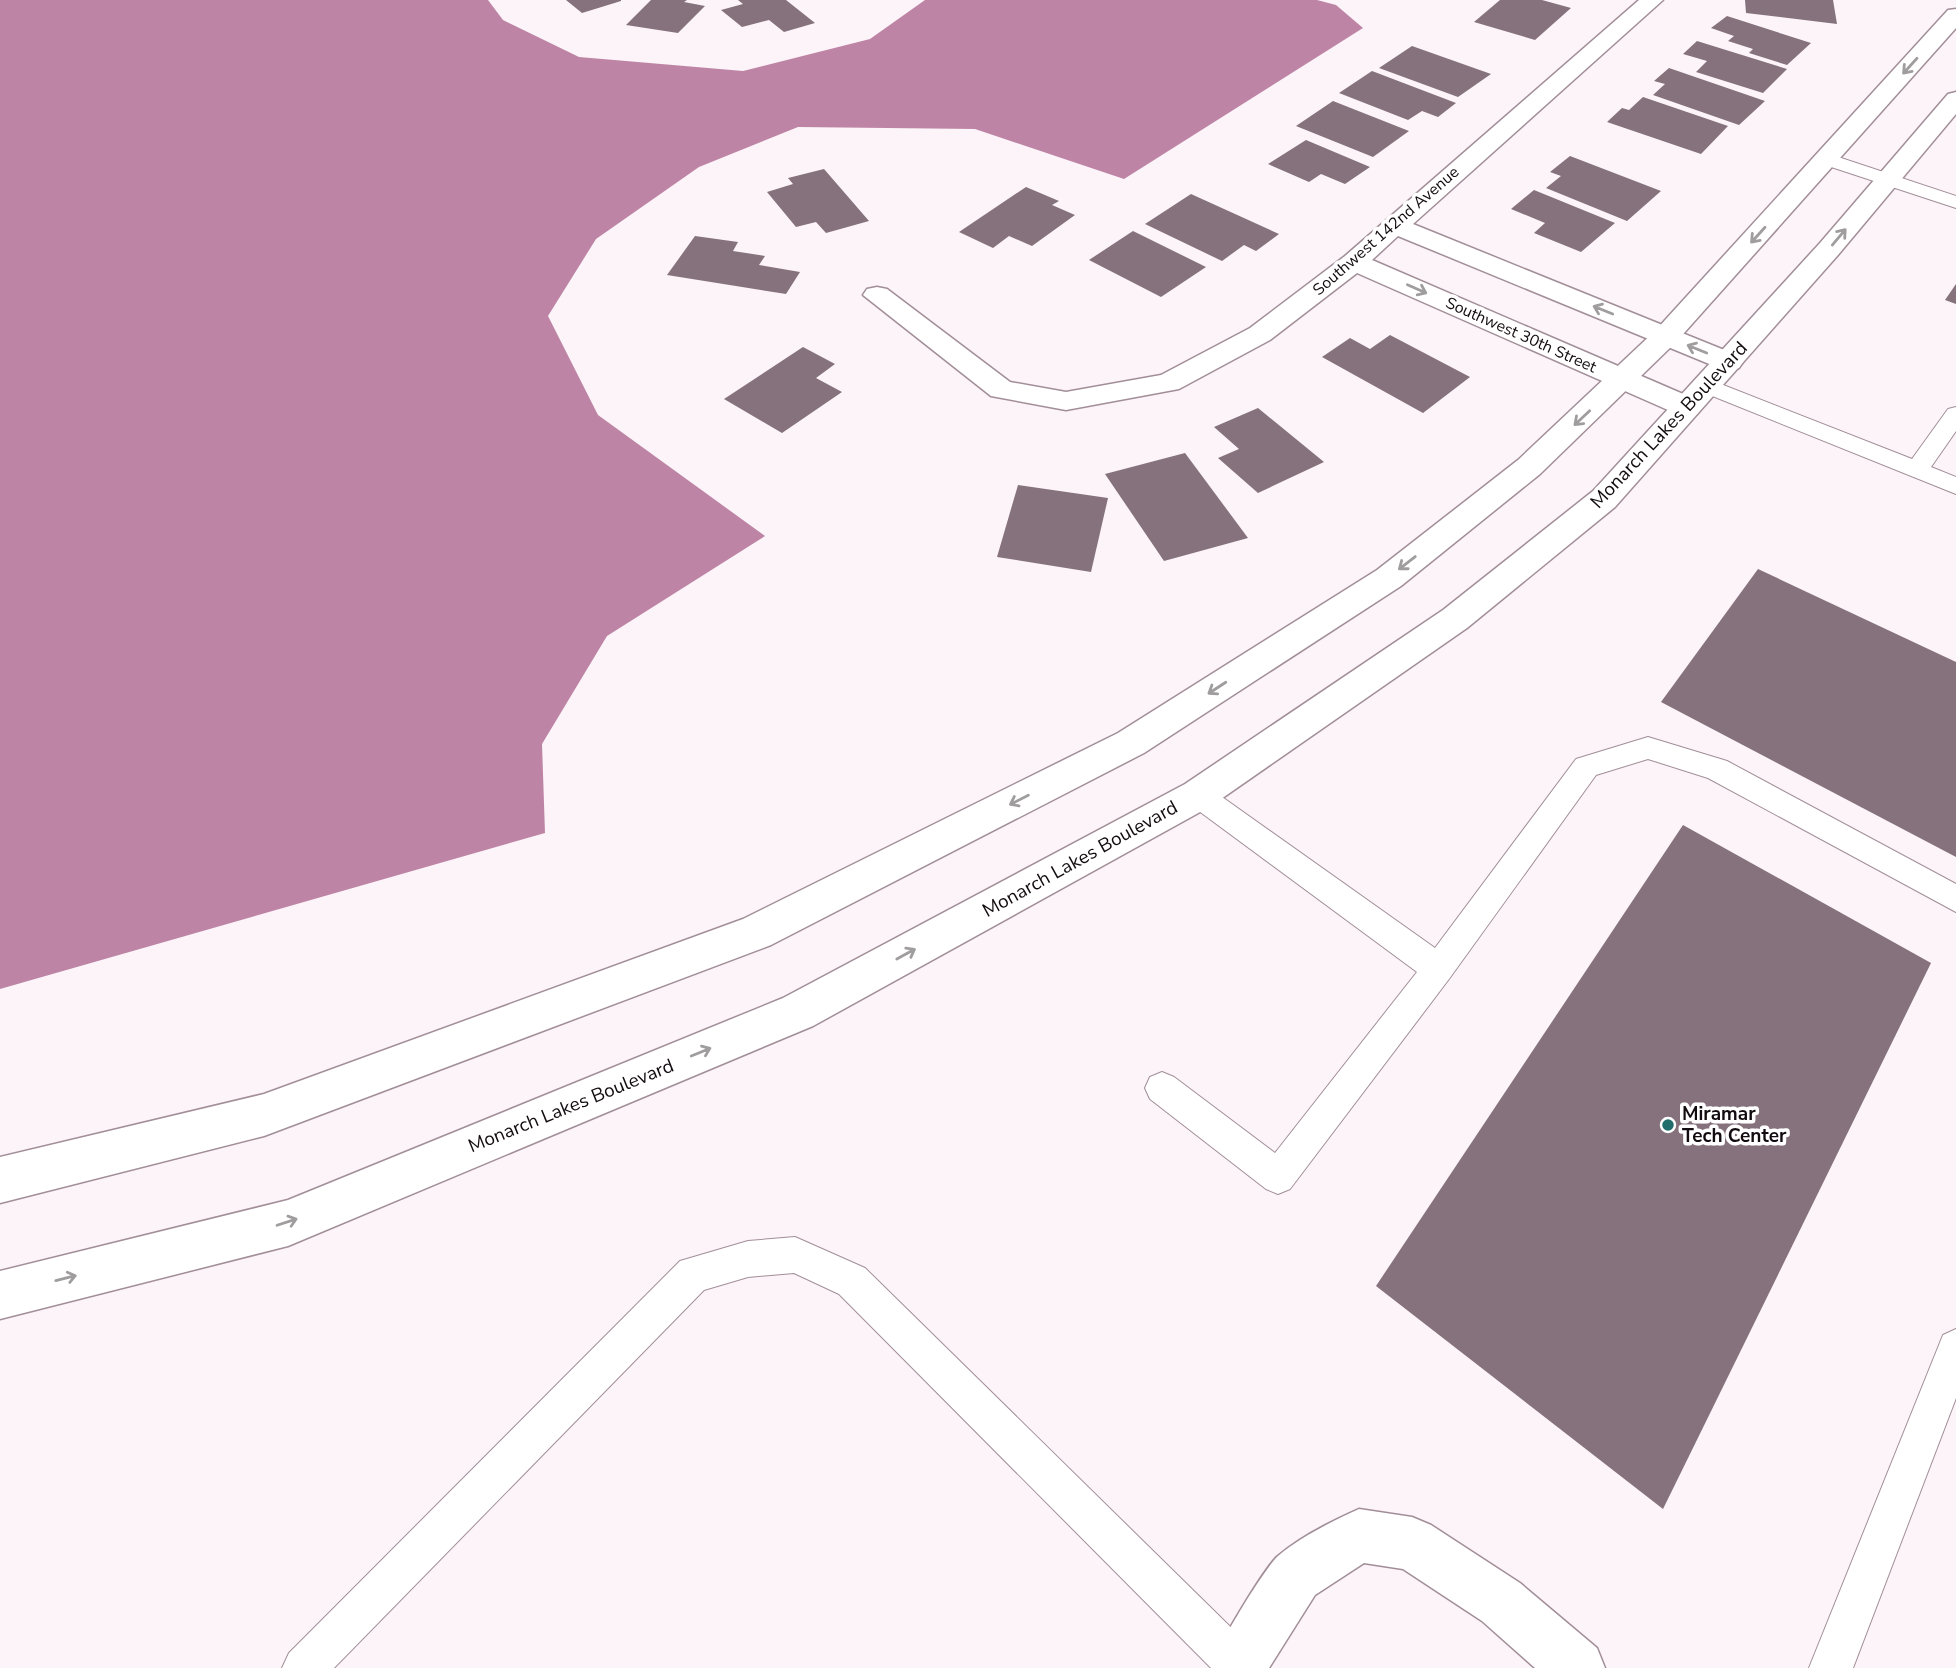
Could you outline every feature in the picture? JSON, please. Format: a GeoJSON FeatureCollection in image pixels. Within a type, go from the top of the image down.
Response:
{"type":"FeatureCollection","features":[{"type":"Feature","properties":{"kind":"street","name":"Southwest 142nd Avenue"},"geometry":{"type":"LineString","coordinates":[[877,295],[1001,390],[1066,401],[1169,383],[1260,334],[1354,262],[1652,0]]}},
{"type":"Feature","properties":{"kind":"street"},"geometry":{"type":"LineString","coordinates":[[0,1180],[264,1115],[757,932],[1131,743],[1389,578],[1529,467],[1666,336],[1956,15]]}},
{"type":"Feature","properties":{"kind":"street","name":"Monarch Lakes Boulevard"},"geometry":{"type":"LineString","coordinates":[[0,1295],[288,1223],[798,1012],[1198,795],[1455,619],[1604,499],[1708,385],[1956,99]]}},
{"type":"Feature","properties":{"kind":"street"},"geometry":{"type":"LineString","coordinates":[[1393,225],[1666,336],[1708,385]]}},
{"type":"Feature","properties":{"kind":"street","name":"Southwest 30th Street"},"geometry":{"type":"LineString","coordinates":[[1354,262],[1623,379],[1708,385]]}},
{"type":"Feature","properties":{"kind":"street"},"geometry":{"type":"LineString","coordinates":[[1240,1667],[1296,1576],[1359,1536],[1412,1544],[1501,1602],[1577,1668]]}},
{"type":"Feature","properties":{"kind":"lane"},"geometry":{"type":"LineString","coordinates":[[1826,159],[1956,202]]}},
{"type":"Feature","properties":{"kind":"lane"},"geometry":{"type":"LineString","coordinates":[[1708,385],[1956,486]]}},
{"type":"Feature","properties":{"kind":"lane"},"geometry":{"type":"LineString","coordinates":[[1917,469],[1956,414]]}},
{"type":"Feature","properties":{"kind":"lane"},"geometry":{"type":"LineString","coordinates":[[1162,1088],[1278,1177],[1586,768],[1648,748],[1717,769],[1956,899]]}},
{"type":"Feature","properties":{"kind":"lane"},"geometry":{"type":"LineString","coordinates":[[1198,795],[1437,969]]}},
{"type":"Feature","properties":{"kind":"lane"},"geometry":{"type":"LineString","coordinates":[[304,1668],[692,1274],[748,1259],[795,1255],[852,1281],[1240,1667]]}},
{"type":"Feature","properties":{"kind":"lane"},"geometry":{"type":"LineString","coordinates":[[1831,1668],[1956,1348]]}},
{"type":"Feature","properties":{"kind":"shaded area"},"geometry":{"type":"Polygon","coordinates":[[[0,0],[488,0],[503,20],[579,57],[743,71],[870,39],[925,0],[1317,0],[1336,5],[1363,28],[1124,179],[975,129],[798,127],[699,167],[596,239],[548,316],[598,415],[765,536],[607,636],[542,744],[545,833],[0,989],[0,0]]]}},
{"type":"Feature","properties":{"kind":"building"},"geometry":{"type":"Polygon","coordinates":[[[566,0],[621,0],[621,1],[582,13],[566,0]]]}},
{"type":"Feature","properties":{"kind":"building"},"geometry":{"type":"Polygon","coordinates":[[[651,0],[687,0],[684,2],[705,6],[678,33],[626,25],[651,0]]]}},
{"type":"Feature","properties":{"kind":"building"},"geometry":{"type":"Polygon","coordinates":[[[738,0],[786,0],[815,23],[784,32],[769,20],[742,27],[721,10],[743,4],[738,0]]]}},
{"type":"Feature","properties":{"kind":"building"},"geometry":{"type":"Polygon","coordinates":[[[1500,0],[1542,0],[1571,8],[1535,40],[1474,22],[1500,0]]]}},
{"type":"Feature","properties":{"kind":"building"},"geometry":{"type":"Polygon","coordinates":[[[1745,0],[1833,0],[1837,24],[1746,13],[1745,0]]]}},
{"type":"Feature","properties":{"kind":"building"},"geometry":{"type":"Polygon","coordinates":[[[1727,16],[1811,43],[1787,65],[1749,53],[1753,49],[1728,41],[1734,36],[1711,28],[1727,16]]]}},
{"type":"Feature","properties":{"kind":"building"},"geometry":{"type":"Polygon","coordinates":[[[1697,41],[1787,69],[1763,93],[1696,72],[1707,61],[1683,54],[1697,41]]]}},
{"type":"Feature","properties":{"kind":"building"},"geometry":{"type":"Polygon","coordinates":[[[1412,46],[1491,74],[1458,97],[1379,68],[1412,46]]]}},
{"type":"Feature","properties":{"kind":"building"},"geometry":{"type":"Polygon","coordinates":[[[1669,68],[1765,101],[1739,125],[1653,95],[1665,84],[1654,81],[1669,68]]]}},
{"type":"Feature","properties":{"kind":"building"},"geometry":{"type":"Polygon","coordinates":[[[1372,71],[1456,103],[1438,117],[1422,111],[1408,120],[1339,93],[1372,71]]]}},
{"type":"Feature","properties":{"kind":"building"},"geometry":{"type":"Polygon","coordinates":[[[1643,97],[1728,126],[1701,154],[1607,122],[1622,108],[1629,110],[1643,97]]]}},
{"type":"Feature","properties":{"kind":"building"},"geometry":{"type":"Polygon","coordinates":[[[1333,101],[1409,131],[1373,157],[1296,126],[1333,101]]]}},
{"type":"Feature","properties":{"kind":"building"},"geometry":{"type":"Polygon","coordinates":[[[1306,140],[1370,167],[1345,184],[1321,174],[1309,182],[1268,164],[1306,140]]]}},
{"type":"Feature","properties":{"kind":"building"},"geometry":{"type":"Polygon","coordinates":[[[1570,156],[1661,191],[1627,221],[1546,188],[1561,176],[1550,172],[1570,156]]]}},
{"type":"Feature","properties":{"kind":"building"},"geometry":{"type":"Polygon","coordinates":[[[824,169],[869,221],[826,233],[816,222],[796,227],[767,192],[793,184],[788,178],[824,169]]]}},
{"type":"Feature","properties":{"kind":"building"},"geometry":{"type":"Polygon","coordinates":[[[1026,187],[1059,201],[1052,205],[1075,215],[1032,246],[1009,236],[993,248],[959,232],[1026,187]]]}},
{"type":"Feature","properties":{"kind":"building"},"geometry":{"type":"Polygon","coordinates":[[[1534,190],[1615,223],[1581,252],[1534,233],[1545,223],[1511,209],[1534,190]]]}},
{"type":"Feature","properties":{"kind":"building"},"geometry":{"type":"Polygon","coordinates":[[[1191,194],[1279,234],[1256,251],[1244,245],[1222,261],[1145,224],[1191,194]]]}},
{"type":"Feature","properties":{"kind":"building"},"geometry":{"type":"Polygon","coordinates":[[[1133,231],[1206,267],[1161,297],[1089,260],[1133,231]]]}},
{"type":"Feature","properties":{"kind":"building"},"geometry":{"type":"Polygon","coordinates":[[[695,236],[738,242],[733,251],[765,256],[759,265],[800,272],[786,294],[667,275],[695,236]]]}},
{"type":"Feature","properties":{"kind":"building"},"geometry":{"type":"Polygon","coordinates":[[[1956,284],[1956,304],[1945,300],[1956,284]]]}},
{"type":"Feature","properties":{"kind":"building"},"geometry":{"type":"Polygon","coordinates":[[[1390,335],[1470,377],[1423,413],[1322,357],[1350,338],[1370,349],[1390,335]]]}},
{"type":"Feature","properties":{"kind":"building"},"geometry":{"type":"Polygon","coordinates":[[[803,347],[835,364],[816,378],[842,392],[782,433],[724,399],[803,347]]]}},
{"type":"Feature","properties":{"kind":"building"},"geometry":{"type":"Polygon","coordinates":[[[1258,408],[1324,462],[1258,493],[1218,458],[1239,449],[1214,427],[1258,408]]]}},
{"type":"Feature","properties":{"kind":"building"},"geometry":{"type":"Polygon","coordinates":[[[1185,453],[1248,538],[1164,561],[1105,474],[1185,453]]]}},
{"type":"Feature","properties":{"kind":"building"},"geometry":{"type":"Polygon","coordinates":[[[1018,485],[1108,498],[1091,572],[997,557],[1018,485]]]}},
{"type":"Feature","properties":{"kind":"building"},"geometry":{"type":"Polygon","coordinates":[[[1758,569],[1956,662],[1956,857],[1661,702],[1758,569]]]}},
{"type":"Feature","properties":{"kind":"building","name":"Miramar Tech Center"},"geometry":{"type":"Polygon","coordinates":[[[1683,825],[1931,963],[1663,1509],[1376,1286],[1683,825]]]}},
{"type":"Feature","properties":{"kind":"place","name":"Miramar Tech Center"},"geometry":{"type":"Point","coordinates":[1668,1125]}}]}
